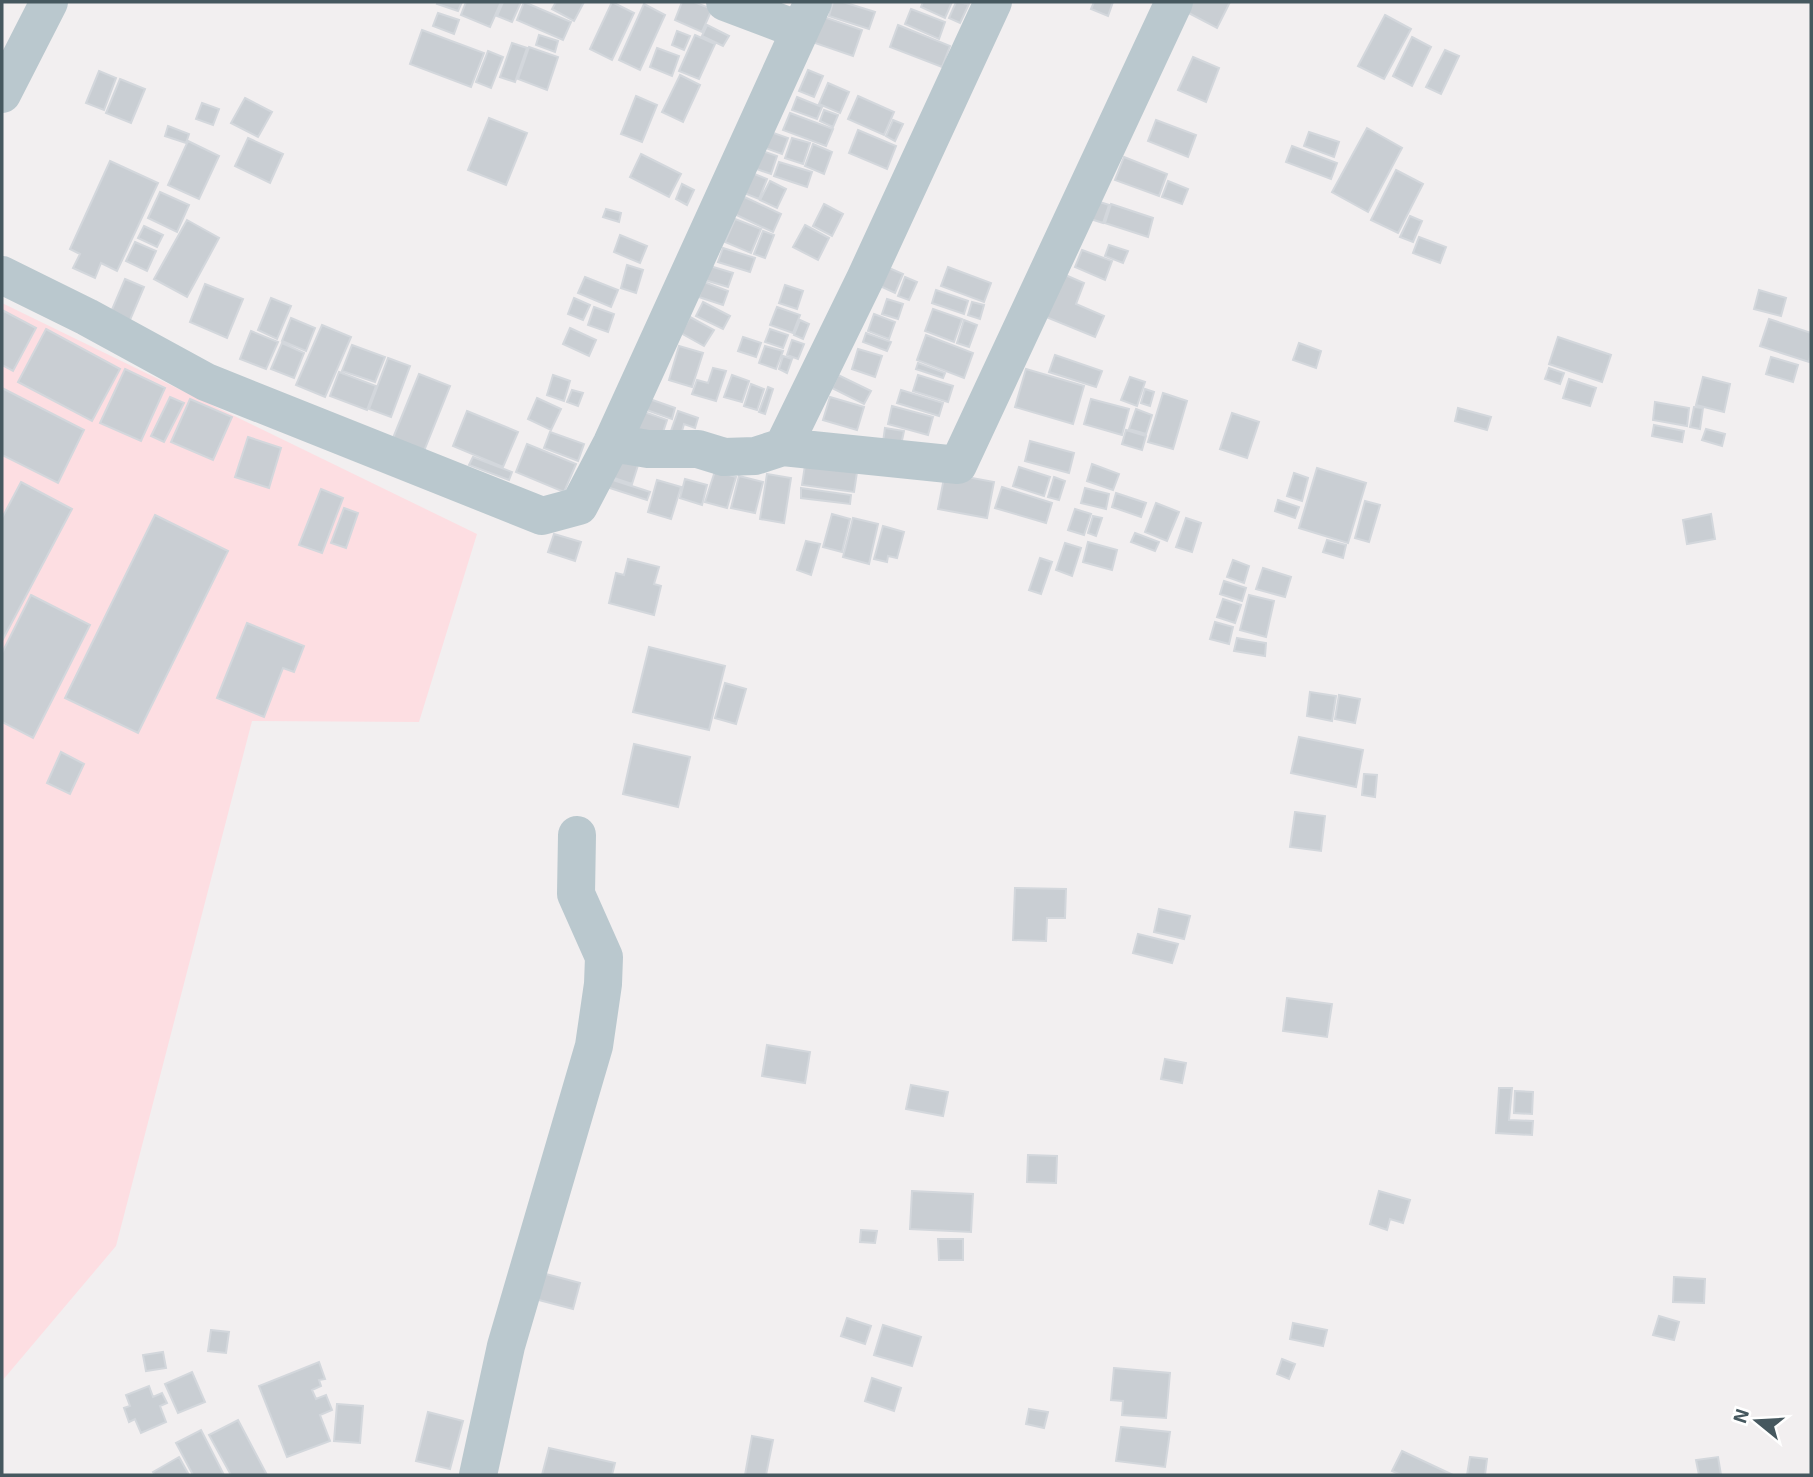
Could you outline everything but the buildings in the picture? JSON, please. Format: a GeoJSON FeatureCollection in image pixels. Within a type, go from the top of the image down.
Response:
{"type":"FeatureCollection","features":[{"type":"Feature","properties":{"kind":"street"},"geometry":{"type":"LineString","coordinates":[[2,94],[49,2]]}},
{"type":"Feature","properties":{"kind":"street"},"geometry":{"type":"LineString","coordinates":[[2,275],[87,317],[205,382],[542,516],[579,506],[612,443],[806,16],[725,2]]}},
{"type":"Feature","properties":{"kind":"street"},"geometry":{"type":"LineString","coordinates":[[783,447],[865,279],[993,2]]}},
{"type":"Feature","properties":{"kind":"street"},"geometry":{"type":"LineString","coordinates":[[612,443],[648,449],[698,449],[724,457],[755,456],[783,447],[958,465],[1174,2]]}},
{"type":"Feature","properties":{"kind":"street"},"geometry":{"type":"LineString","coordinates":[[478,1475],[506,1346],[594,1046],[604,985],[604,957],[576,894],[577,835]]}},
{"type":"Feature","properties":{"kind":"shaded area"},"geometry":{"type":"Polygon","coordinates":[[[2,303],[477,534],[419,722],[252,721],[116,1246],[2,1381],[2,303]]]}}]}
